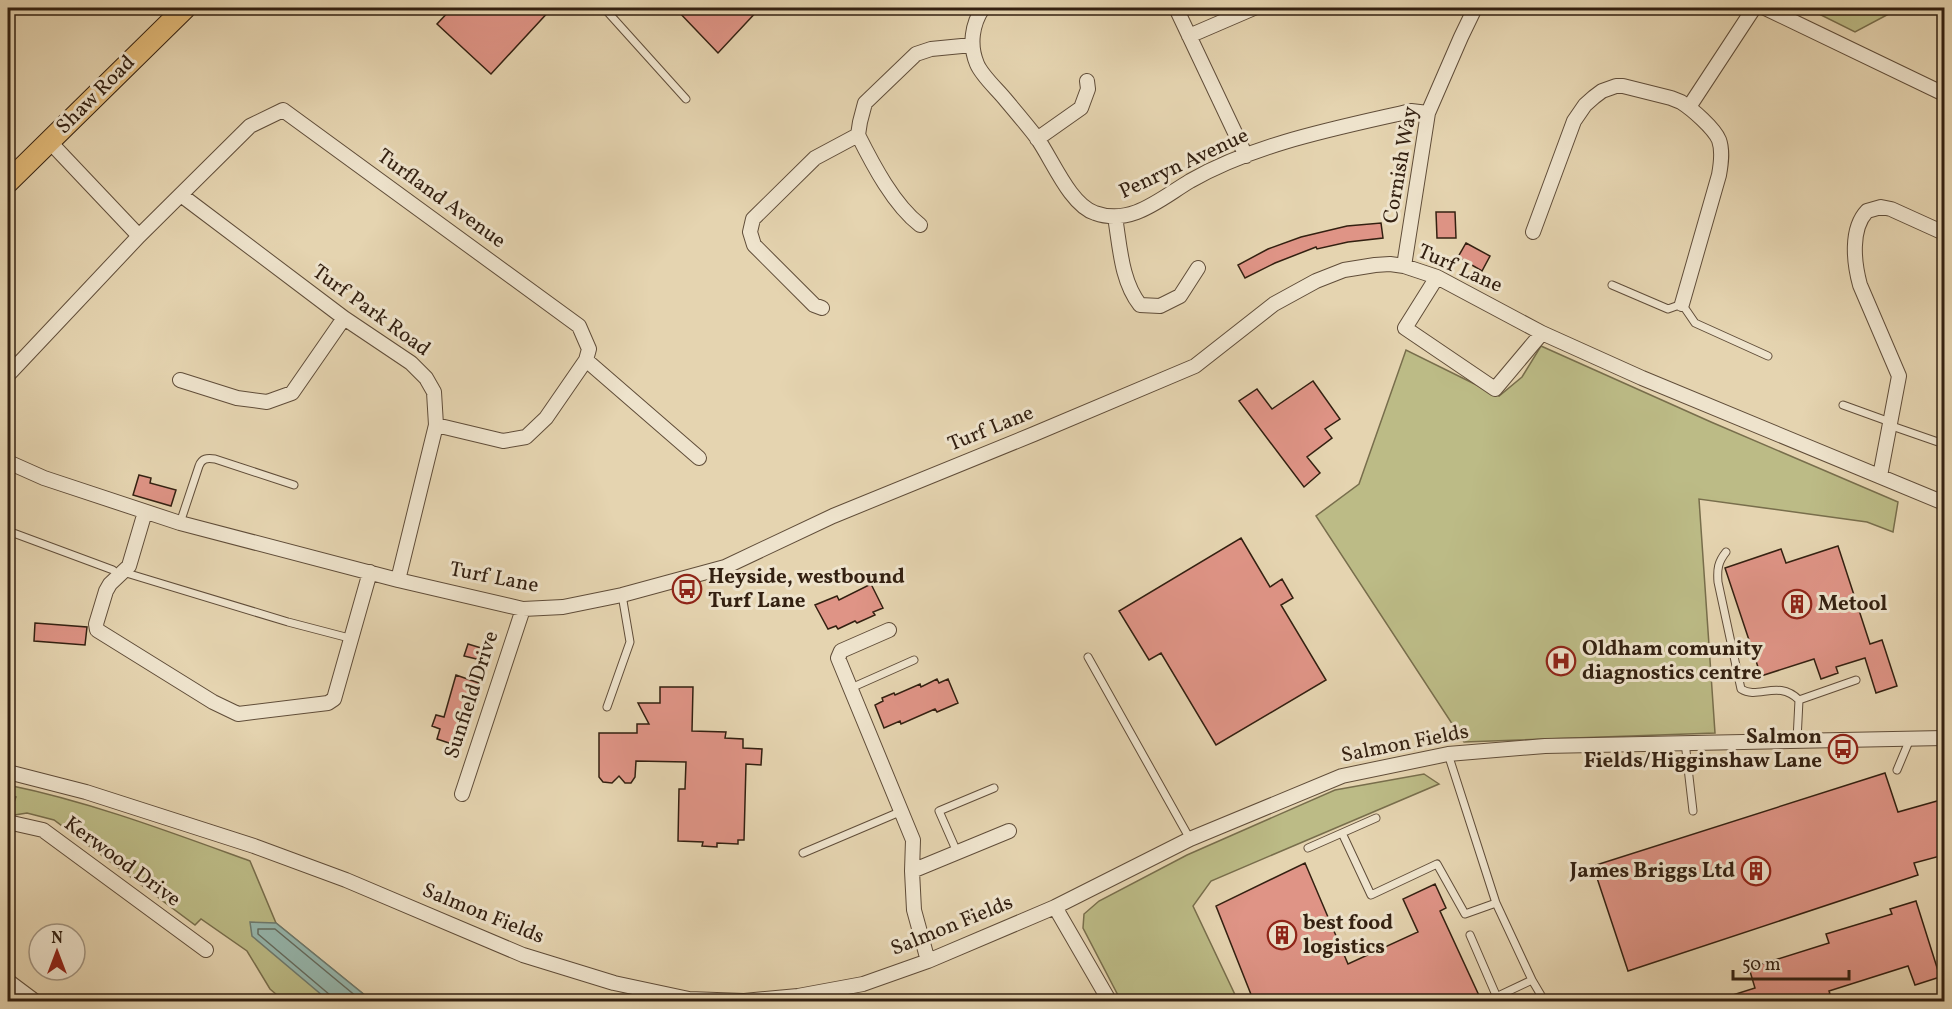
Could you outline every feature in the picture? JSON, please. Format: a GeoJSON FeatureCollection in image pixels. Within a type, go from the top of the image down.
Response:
{"type":"FeatureCollection","features":[{"type":"Feature","properties":{"kind":"main road","name":"Shaw Road"},"geometry":{"type":"LineString","coordinates":[[8,182],[53,145],[185,8]]}},
{"type":"Feature","properties":{"kind":"street"},"geometry":{"type":"LineString","coordinates":[[920,225],[907,215],[868,156],[858,135],[865,103],[916,54],[931,49],[972,45],[974,26],[983,8]]}},
{"type":"Feature","properties":{"kind":"street"},"geometry":{"type":"LineString","coordinates":[[1176,8],[1246,156]]}},
{"type":"Feature","properties":{"kind":"street"},"geometry":{"type":"LineString","coordinates":[[1189,36],[1254,8]]}},
{"type":"Feature","properties":{"kind":"street","name":"Cornish Way"},"geometry":{"type":"LineString","coordinates":[[1404,266],[1428,113],[1475,8]]}},
{"type":"Feature","properties":{"kind":"street"},"geometry":{"type":"LineString","coordinates":[[1689,107],[1754,8]]}},
{"type":"Feature","properties":{"kind":"street"},"geometry":{"type":"LineString","coordinates":[[1765,8],[1944,94]]}},
{"type":"Feature","properties":{"kind":"street","name":"Penryn Avenue"},"geometry":{"type":"LineString","coordinates":[[972,45],[977,65],[1037,139],[1079,202],[1094,213],[1115,217],[1132,215],[1192,180],[1246,156],[1306,136],[1411,111],[1428,113]]}},
{"type":"Feature","properties":{"kind":"street"},"geometry":{"type":"LineString","coordinates":[[1037,139],[1081,108],[1088,89],[1087,81]]}},
{"type":"Feature","properties":{"kind":"street"},"geometry":{"type":"LineString","coordinates":[[1533,232],[1574,121],[1585,105],[1609,88],[1623,86],[1671,98],[1689,107],[1719,139],[1722,159],[1682,304]]}},
{"type":"Feature","properties":{"kind":"street","name":"Turfland Avenue"},"geometry":{"type":"LineString","coordinates":[[8,375],[139,236],[250,126],[283,110],[579,326],[589,349],[586,360]]}},
{"type":"Feature","properties":{"kind":"street"},"geometry":{"type":"LineString","coordinates":[[822,308],[814,305],[754,245],[750,225],[753,219],[815,158],[858,135]]}},
{"type":"Feature","properties":{"kind":"street"},"geometry":{"type":"LineString","coordinates":[[53,145],[139,236]]}},
{"type":"Feature","properties":{"kind":"street","name":"Turf Park Road"},"geometry":{"type":"LineString","coordinates":[[182,195],[344,318],[411,363],[426,378],[434,392],[436,425],[398,580]]}},
{"type":"Feature","properties":{"kind":"street"},"geometry":{"type":"LineString","coordinates":[[1880,476],[1899,376],[1856,271],[1855,253],[1859,223],[1867,211],[1881,207],[1891,209],[1944,233]]}},
{"type":"Feature","properties":{"kind":"street"},"geometry":{"type":"LineString","coordinates":[[1115,217],[1124,269],[1132,296],[1140,305],[1160,306],[1180,296],[1198,268]]}},
{"type":"Feature","properties":{"kind":"street","name":"Turf Lane"},"geometry":{"type":"LineString","coordinates":[[8,462],[44,478],[180,523],[398,580],[523,609],[563,607],[622,595],[725,567],[833,516],[1195,366],[1274,304],[1316,281],[1344,270],[1375,265],[1404,266],[1437,277],[1542,333],[1642,378],[1944,503]]}},
{"type":"Feature","properties":{"kind":"street"},"geometry":{"type":"LineString","coordinates":[[1437,277],[1404,328],[1495,389],[1542,333]]}},
{"type":"Feature","properties":{"kind":"street"},"geometry":{"type":"LineString","coordinates":[[180,380],[237,398],[267,402],[292,393],[344,318]]}},
{"type":"Feature","properties":{"kind":"street"},"geometry":{"type":"LineString","coordinates":[[436,425],[503,441],[526,437],[546,418],[586,360],[699,458]]}},
{"type":"Feature","properties":{"kind":"street"},"geometry":{"type":"LineString","coordinates":[[145,512],[129,566],[118,571],[106,591],[96,624],[97,630],[213,702],[238,714],[328,703],[334,699],[353,639],[370,572]]}},
{"type":"Feature","properties":{"kind":"street","name":"Sunfield Drive"},"geometry":{"type":"LineString","coordinates":[[462,794],[523,609]]}},
{"type":"Feature","properties":{"kind":"street"},"geometry":{"type":"LineString","coordinates":[[889,630],[841,651],[838,658],[914,840],[912,871],[914,910],[928,961]]}},
{"type":"Feature","properties":{"kind":"street","name":"Salmon Fields"},"geometry":{"type":"LineString","coordinates":[[8,772],[86,792],[254,846],[346,880],[523,955],[614,983],[689,999],[744,1001],[797,999],[863,984],[928,961],[1055,907],[1190,839],[1342,776],[1448,754],[1545,746],[1944,736]]}},
{"type":"Feature","properties":{"kind":"street","name":"Kerwood Drive"},"geometry":{"type":"LineString","coordinates":[[8,826],[12,823],[43,830],[206,950]]}},
{"type":"Feature","properties":{"kind":"street"},"geometry":{"type":"LineString","coordinates":[[912,871],[1010,831]]}},
{"type":"Feature","properties":{"kind":"street"},"geometry":{"type":"LineString","coordinates":[[1055,907],[1110,1002]]}},
{"type":"Feature","properties":{"kind":"street"},"geometry":{"type":"LineString","coordinates":[[8,981],[36,1002]]}},
{"type":"Feature","properties":{"kind":"lane"},"geometry":{"type":"LineString","coordinates":[[604,8],[686,99]]}},
{"type":"Feature","properties":{"kind":"lane"},"geometry":{"type":"LineString","coordinates":[[1612,285],[1668,309],[1682,304],[1695,323],[1768,356]]}},
{"type":"Feature","properties":{"kind":"lane"},"geometry":{"type":"LineString","coordinates":[[1843,405],[1938,442]]}},
{"type":"Feature","properties":{"kind":"lane"},"geometry":{"type":"LineString","coordinates":[[180,523],[202,460],[215,459],[294,485]]}},
{"type":"Feature","properties":{"kind":"lane"},"geometry":{"type":"LineString","coordinates":[[8,531],[118,571],[353,639]]}},
{"type":"Feature","properties":{"kind":"lane"},"geometry":{"type":"LineString","coordinates":[[1726,552],[1717,569],[1718,582],[1741,689],[1746,692],[1780,690],[1791,692],[1799,700],[1797,740]]}},
{"type":"Feature","properties":{"kind":"lane"},"geometry":{"type":"LineString","coordinates":[[607,707],[630,642],[622,595]]}},
{"type":"Feature","properties":{"kind":"lane"},"geometry":{"type":"LineString","coordinates":[[1088,657],[1190,839]]}},
{"type":"Feature","properties":{"kind":"lane"},"geometry":{"type":"LineString","coordinates":[[851,688],[914,660]]}},
{"type":"Feature","properties":{"kind":"lane"},"geometry":{"type":"LineString","coordinates":[[1799,700],[1856,681]]}},
{"type":"Feature","properties":{"kind":"lane"},"geometry":{"type":"LineString","coordinates":[[1897,770],[1915,738]]}},
{"type":"Feature","properties":{"kind":"lane"},"geometry":{"type":"LineString","coordinates":[[1686,742],[1694,811]]}},
{"type":"Feature","properties":{"kind":"lane"},"geometry":{"type":"LineString","coordinates":[[1448,754],[1496,903],[1532,980],[1545,1002]]}},
{"type":"Feature","properties":{"kind":"lane"},"geometry":{"type":"LineString","coordinates":[[957,852],[939,811],[994,788]]}},
{"type":"Feature","properties":{"kind":"lane"},"geometry":{"type":"LineString","coordinates":[[804,853],[902,811]]}},
{"type":"Feature","properties":{"kind":"lane"},"geometry":{"type":"LineString","coordinates":[[1308,848],[1377,818]]}},
{"type":"Feature","properties":{"kind":"lane"},"geometry":{"type":"LineString","coordinates":[[1342,833],[1371,895],[1437,864],[1465,914],[1496,903]]}},
{"type":"Feature","properties":{"kind":"lane"},"geometry":{"type":"LineString","coordinates":[[1470,935],[1497,999],[1532,980]]}},
{"type":"Feature","properties":{"kind":"shaded area"},"geometry":{"type":"Polygon","coordinates":[[[1807,8],[1900,8],[1855,32],[1807,8]]]}},
{"type":"Feature","properties":{"kind":"shaded area"},"geometry":{"type":"Polygon","coordinates":[[[1541,346],[1898,502],[1893,532],[1867,522],[1699,499],[1715,733],[1464,742],[1316,516],[1359,484],[1406,350],[1499,396],[1522,377],[1541,346]]]}},
{"type":"Feature","properties":{"kind":"shaded area"},"geometry":{"type":"Polygon","coordinates":[[[1424,774],[1439,784],[1211,881],[1193,906],[1238,1001],[1121,1001],[1083,928],[1084,914],[1099,901],[1187,855],[1335,790],[1424,774]]]}},
{"type":"Feature","properties":{"kind":"shaded area"},"geometry":{"type":"Polygon","coordinates":[[[8,785],[100,809],[250,861],[276,923],[372,1001],[284,1001],[270,989],[247,951],[201,919],[195,925],[54,820],[27,813],[8,816],[16,797],[8,794],[8,785]]]}},
{"type":"Feature","properties":{"kind":"water"},"geometry":{"type":"Polygon","coordinates":[[[250,922],[276,923],[372,1001],[329,1001],[252,936],[250,922]]]}},
{"type":"Feature","properties":{"kind":"building"},"geometry":{"type":"Polygon","coordinates":[[[452,8],[552,8],[491,74],[437,24],[452,8]]]}},
{"type":"Feature","properties":{"kind":"building"},"geometry":{"type":"Polygon","coordinates":[[[675,8],[760,8],[718,53],[675,8]]]}},
{"type":"Feature","properties":{"kind":"building"},"geometry":{"type":"Polygon","coordinates":[[[1436,212],[1455,212],[1456,238],[1437,238],[1436,212]]]}},
{"type":"Feature","properties":{"kind":"building"},"geometry":{"type":"Polygon","coordinates":[[[1381,223],[1383,238],[1348,242],[1317,249],[1316,247],[1245,278],[1238,265],[1268,249],[1301,237],[1347,226],[1381,223]]]}},
{"type":"Feature","properties":{"kind":"building"},"geometry":{"type":"Polygon","coordinates":[[[1466,243],[1490,256],[1482,271],[1458,257],[1466,243]]]}},
{"type":"Feature","properties":{"kind":"building"},"geometry":{"type":"Polygon","coordinates":[[[1313,381],[1340,419],[1325,429],[1332,438],[1307,457],[1320,473],[1304,487],[1239,401],[1257,389],[1272,409],[1313,381]]]}},
{"type":"Feature","properties":{"kind":"building"},"geometry":{"type":"Polygon","coordinates":[[[139,475],[151,478],[150,483],[176,490],[171,506],[133,495],[139,475]]]}},
{"type":"Feature","properties":{"kind":"building"},"geometry":{"type":"Polygon","coordinates":[[[1241,538],[1270,587],[1282,579],[1293,598],[1281,605],[1326,680],[1216,745],[1161,653],[1149,660],[1119,611],[1241,538]]]}},
{"type":"Feature","properties":{"kind":"building","name":"Metool"},"geometry":{"type":"Polygon","coordinates":[[[1838,546],[1870,644],[1882,640],[1897,686],[1876,693],[1865,658],[1836,667],[1838,673],[1821,679],[1814,659],[1761,676],[1725,568],[1781,549],[1786,563],[1838,546]]]}},
{"type":"Feature","properties":{"kind":"building"},"geometry":{"type":"Polygon","coordinates":[[[871,584],[883,608],[873,612],[875,615],[857,623],[855,621],[838,629],[836,626],[828,629],[815,605],[837,596],[839,600],[871,584]]]}},
{"type":"Feature","properties":{"kind":"building"},"geometry":{"type":"Polygon","coordinates":[[[35,623],[87,627],[85,645],[34,641],[35,623]]]}},
{"type":"Feature","properties":{"kind":"building"},"geometry":{"type":"Polygon","coordinates":[[[468,644],[488,650],[485,661],[464,656],[468,644]]]}},
{"type":"Feature","properties":{"kind":"building"},"geometry":{"type":"Polygon","coordinates":[[[456,675],[479,683],[467,713],[464,712],[452,744],[437,739],[440,729],[432,726],[436,715],[444,717],[456,675]]]}},
{"type":"Feature","properties":{"kind":"building"},"geometry":{"type":"Polygon","coordinates":[[[937,679],[939,683],[948,679],[958,703],[937,712],[935,709],[901,724],[900,721],[884,728],[875,705],[883,701],[882,698],[920,684],[921,687],[937,679]]]}},
{"type":"Feature","properties":{"kind":"building"},"geometry":{"type":"Polygon","coordinates":[[[660,687],[693,687],[692,731],[726,732],[725,738],[743,739],[743,748],[762,749],[761,765],[746,764],[744,840],[738,840],[738,844],[717,843],[717,847],[702,846],[703,842],[678,841],[679,789],[685,789],[686,762],[636,761],[635,777],[631,783],[625,783],[619,776],[612,783],[603,782],[599,777],[599,733],[637,733],[637,724],[649,724],[638,703],[660,703],[660,687]]]}},
{"type":"Feature","properties":{"kind":"building","name":"James Briggs Ltd"},"geometry":{"type":"Polygon","coordinates":[[[1885,773],[1898,812],[1944,799],[1944,855],[1914,863],[1918,875],[1628,971],[1593,866],[1885,773]]]}},
{"type":"Feature","properties":{"kind":"building","name":"best food logistics"},"geometry":{"type":"Polygon","coordinates":[[[1305,863],[1348,964],[1418,932],[1403,899],[1435,884],[1446,908],[1440,911],[1482,1002],[1254,1002],[1216,906],[1305,863]]]}},
{"type":"Feature","properties":{"kind":"building"},"geometry":{"type":"Polygon","coordinates":[[[1916,901],[1940,977],[1915,985],[1908,966],[1829,991],[1830,994],[1807,1002],[1720,1002],[1720,999],[1755,988],[1749,968],[1829,943],[1826,934],[1892,914],[1890,909],[1916,901]]]}},
{"type":"Feature","properties":{"kind":"place","name":"Heyside, westbound Turf Lane"},"geometry":{"type":"Point","coordinates":[687,589]}},
{"type":"Feature","properties":{"kind":"place","name":"Metool"},"geometry":{"type":"Point","coordinates":[1797,604]}},
{"type":"Feature","properties":{"kind":"place","name":"Oldham comunity diagnostics centre"},"geometry":{"type":"Point","coordinates":[1561,661]}},
{"type":"Feature","properties":{"kind":"place","name":"Salmon Fields/Higginshaw Lane"},"geometry":{"type":"Point","coordinates":[1843,749]}},
{"type":"Feature","properties":{"kind":"place","name":"James Briggs Ltd"},"geometry":{"type":"Point","coordinates":[1756,871]}},
{"type":"Feature","properties":{"kind":"place","name":"best food logistics"},"geometry":{"type":"Point","coordinates":[1282,935]}}]}
